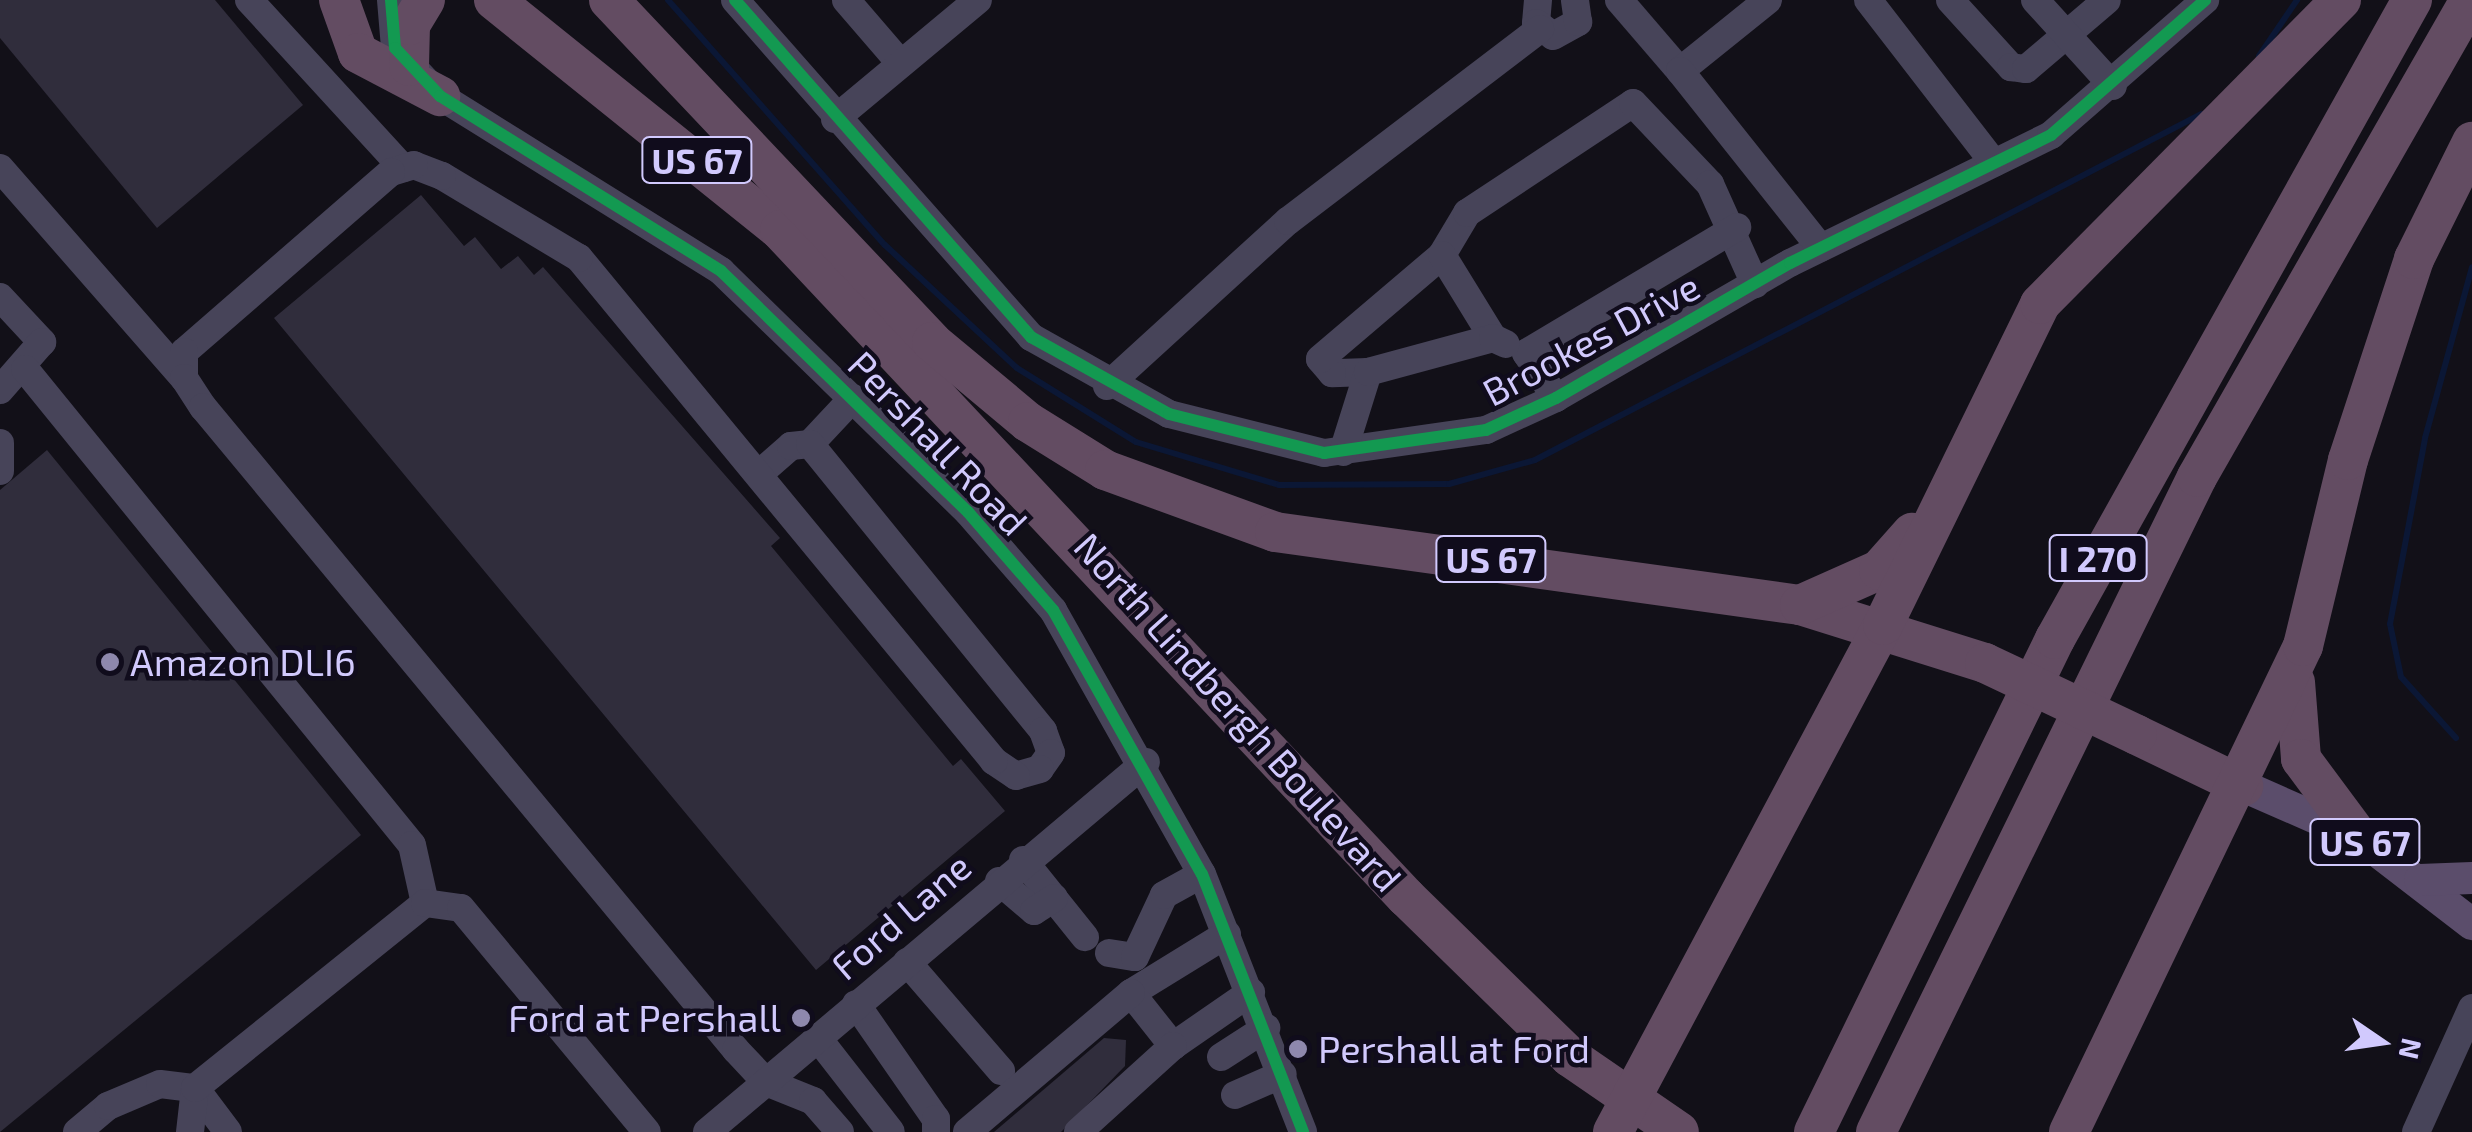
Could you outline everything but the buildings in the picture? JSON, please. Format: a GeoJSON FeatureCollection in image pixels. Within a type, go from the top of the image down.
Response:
{"type":"FeatureCollection","features":[{"type":"Feature","properties":{"kind":"highway"},"geometry":{"type":"LineString","coordinates":[[339,0],[358,53],[440,96]]}},
{"type":"Feature","properties":{"kind":"highway"},"geometry":{"type":"LineString","coordinates":[[409,66],[410,25],[424,0]]}},
{"type":"Feature","properties":{"kind":"highway","name":"North Lindbergh Boulevard"},"geometry":{"type":"LineString","coordinates":[[493,0],[724,181],[833,281],[1406,897],[1620,1118],[1679,1132]]}},
{"type":"Feature","properties":{"kind":"highway","name":"North Lindbergh Boulevard"},"geometry":{"type":"LineString","coordinates":[[609,0],[932,342],[1028,422],[1105,470],[1275,532],[1800,604],[1884,625],[1985,664],[2243,786]]}},
{"type":"Feature","properties":{"kind":"highway"},"geometry":{"type":"LineString","coordinates":[[1620,1118],[1884,625],[1951,476],[2040,304],[2341,0]]}},
{"type":"Feature","properties":{"kind":"highway","name":"I 270"},"geometry":{"type":"LineString","coordinates":[[1814,1132],[2046,656],[2412,0]]}},
{"type":"Feature","properties":{"kind":"highway","name":"I 270"},"geometry":{"type":"LineString","coordinates":[[1876,1132],[2197,477],[2470,0]]}},
{"type":"Feature","properties":{"kind":"highway"},"geometry":{"type":"LineString","coordinates":[[2069,1132],[2243,786],[2297,660],[2348,460],[2408,278],[2472,142]]}},
{"type":"Feature","properties":{"kind":"highway"},"geometry":{"type":"LineString","coordinates":[[1800,604],[1879,570],[1951,476]]}},
{"type":"Feature","properties":{"kind":"highway"},"geometry":{"type":"LineString","coordinates":[[2297,660],[2301,759],[2359,838]]}},
{"type":"Feature","properties":{"kind":"highway"},"geometry":{"type":"LineString","coordinates":[[2275,712],[2283,766],[2359,838]]}},
{"type":"Feature","properties":{"kind":"main road","name":"North Lindbergh Boulevard"},"geometry":{"type":"LineString","coordinates":[[2243,786],[2359,838],[2420,880],[2472,924]]}},
{"type":"Feature","properties":{"kind":"main road"},"geometry":{"type":"LineString","coordinates":[[2420,880],[2472,878]]}},
{"type":"Feature","properties":{"kind":"street"},"geometry":{"type":"LineString","coordinates":[[250,0],[403,168],[442,176],[579,258],[760,473],[994,762],[1016,776],[1040,769],[1050,753],[1044,731],[810,444]]}},
{"type":"Feature","properties":{"kind":"street","name":"Pershall Road"},"geometry":{"type":"LineString","coordinates":[[391,0],[389,27],[409,66],[440,96],[721,271],[853,398],[1054,610],[1146,762],[1202,874],[1266,1028],[1303,1132]]}},
{"type":"Feature","properties":{"kind":"street","name":"Brookes Drive"},"geometry":{"type":"LineString","coordinates":[[735,0],[835,119],[1032,337],[1107,386],[1252,442],[1342,452],[1486,430],[1556,398],[1822,248],[2051,135],[2112,86],[2204,0]]}},
{"type":"Feature","properties":{"kind":"street"},"geometry":{"type":"LineString","coordinates":[[846,0],[901,64]]}},
{"type":"Feature","properties":{"kind":"street"},"geometry":{"type":"LineString","coordinates":[[835,119],[978,0]]}},
{"type":"Feature","properties":{"kind":"street"},"geometry":{"type":"LineString","coordinates":[[1538,0],[1540,29]]}},
{"type":"Feature","properties":{"kind":"street"},"geometry":{"type":"LineString","coordinates":[[1107,386],[1288,221],[1540,29],[1568,34],[1578,22],[1576,0]]}},
{"type":"Feature","properties":{"kind":"street"},"geometry":{"type":"LineString","coordinates":[[1619,0],[1822,248]]}},
{"type":"Feature","properties":{"kind":"street"},"geometry":{"type":"LineString","coordinates":[[1680,71],[1768,0]]}},
{"type":"Feature","properties":{"kind":"street"},"geometry":{"type":"LineString","coordinates":[[1868,0],[1994,163]]}},
{"type":"Feature","properties":{"kind":"street"},"geometry":{"type":"LineString","coordinates":[[1950,0],[2011,66],[2026,69],[2107,0]]}},
{"type":"Feature","properties":{"kind":"street"},"geometry":{"type":"LineString","coordinates":[[2035,0],[2112,86]]}},
{"type":"Feature","properties":{"kind":"street"},"geometry":{"type":"LineString","coordinates":[[1493,338],[1368,372],[1332,373],[1320,359],[1442,256],[1467,213],[1633,103],[1737,227],[1755,284]]}},
{"type":"Feature","properties":{"kind":"street"},"geometry":{"type":"LineString","coordinates":[[0,168],[184,378],[766,1082],[813,1102],[840,1132]]}},
{"type":"Feature","properties":{"kind":"street"},"geometry":{"type":"LineString","coordinates":[[184,378],[184,352],[201,329],[403,168]]}},
{"type":"Feature","properties":{"kind":"street"},"geometry":{"type":"LineString","coordinates":[[1526,353],[1737,227]]}},
{"type":"Feature","properties":{"kind":"street"},"geometry":{"type":"LineString","coordinates":[[1442,256],[1493,338],[1526,353],[1556,398]]}},
{"type":"Feature","properties":{"kind":"street"},"geometry":{"type":"LineString","coordinates":[[0,297],[42,342],[26,369],[0,390]]}},
{"type":"Feature","properties":{"kind":"street"},"geometry":{"type":"LineString","coordinates":[[26,369],[414,848],[424,903]]}},
{"type":"Feature","properties":{"kind":"street"},"geometry":{"type":"LineString","coordinates":[[1342,452],[1368,372]]}},
{"type":"Feature","properties":{"kind":"street"},"geometry":{"type":"LineString","coordinates":[[760,473],[791,446],[810,444],[853,398]]}},
{"type":"Feature","properties":{"kind":"street"},"geometry":{"type":"LineString","coordinates":[[0,443],[0,471]]}},
{"type":"Feature","properties":{"kind":"street","name":"Ford Lane"},"geometry":{"type":"LineString","coordinates":[[707,1132],[1023,860],[1146,762]]}},
{"type":"Feature","properties":{"kind":"street"},"geometry":{"type":"LineString","coordinates":[[1023,860],[1097,945],[1135,957],[1164,895],[1202,874]]}},
{"type":"Feature","properties":{"kind":"street"},"geometry":{"type":"LineString","coordinates":[[1000,881],[1034,911],[1054,898]]}},
{"type":"Feature","properties":{"kind":"street"},"geometry":{"type":"LineString","coordinates":[[190,1132],[195,1088],[424,903],[462,908],[647,1132]]}},
{"type":"Feature","properties":{"kind":"street"},"geometry":{"type":"LineString","coordinates":[[967,1132],[1131,994],[1227,934]]}},
{"type":"Feature","properties":{"kind":"street"},"geometry":{"type":"LineString","coordinates":[[908,962],[1001,1071]]}},
{"type":"Feature","properties":{"kind":"street"},"geometry":{"type":"LineString","coordinates":[[1078,1132],[1173,1046],[1251,992]]}},
{"type":"Feature","properties":{"kind":"street"},"geometry":{"type":"LineString","coordinates":[[1131,994],[1173,1046]]}},
{"type":"Feature","properties":{"kind":"street"},"geometry":{"type":"LineString","coordinates":[[856,1004],[936,1118],[936,1132]]}},
{"type":"Feature","properties":{"kind":"street"},"geometry":{"type":"LineString","coordinates":[[2416,1132],[2472,1008]]}},
{"type":"Feature","properties":{"kind":"street"},"geometry":{"type":"LineString","coordinates":[[1221,1057],[1266,1028]]}},
{"type":"Feature","properties":{"kind":"street"},"geometry":{"type":"LineString","coordinates":[[818,1037],[891,1132]]}},
{"type":"Feature","properties":{"kind":"street"},"geometry":{"type":"LineString","coordinates":[[1235,1095],[1282,1074]]}},
{"type":"Feature","properties":{"kind":"street"},"geometry":{"type":"LineString","coordinates":[[78,1132],[108,1106],[160,1084],[195,1088],[228,1132]]}},
{"type":"Feature","properties":{"kind":"waterway"},"geometry":{"type":"LineString","coordinates":[[668,0],[885,245],[1017,368],[1136,442],[1279,485],[1449,484],[1535,460],[2201,114]]}},
{"type":"Feature","properties":{"kind":"waterway"},"geometry":{"type":"LineString","coordinates":[[2259,56],[2297,0]]}},
{"type":"Feature","properties":{"kind":"waterway"},"geometry":{"type":"LineString","coordinates":[[2456,738],[2401,677],[2390,624],[2425,438],[2472,267]]}},
{"type":"Feature","properties":{"kind":"cycle path"},"geometry":{"type":"LineString","coordinates":[[391,0],[395,48],[440,96],[721,271],[968,512],[1053,610],[1202,874],[1303,1132]]}},
{"type":"Feature","properties":{"kind":"cycle path"},"geometry":{"type":"LineString","coordinates":[[735,0],[1031,337],[1169,414],[1324,453],[1486,430],[1556,398],[1790,263],[2051,135],[2205,0]]}},
{"type":"Feature","properties":{"kind":"place","name":"Amazon DLI6"},"geometry":{"type":"Point","coordinates":[110,662]}},
{"type":"Feature","properties":{"kind":"place","name":"Ford at Pershall"},"geometry":{"type":"Point","coordinates":[801,1018]}},
{"type":"Feature","properties":{"kind":"place","name":"Pershall at Ford"},"geometry":{"type":"Point","coordinates":[1298,1049]}}]}
